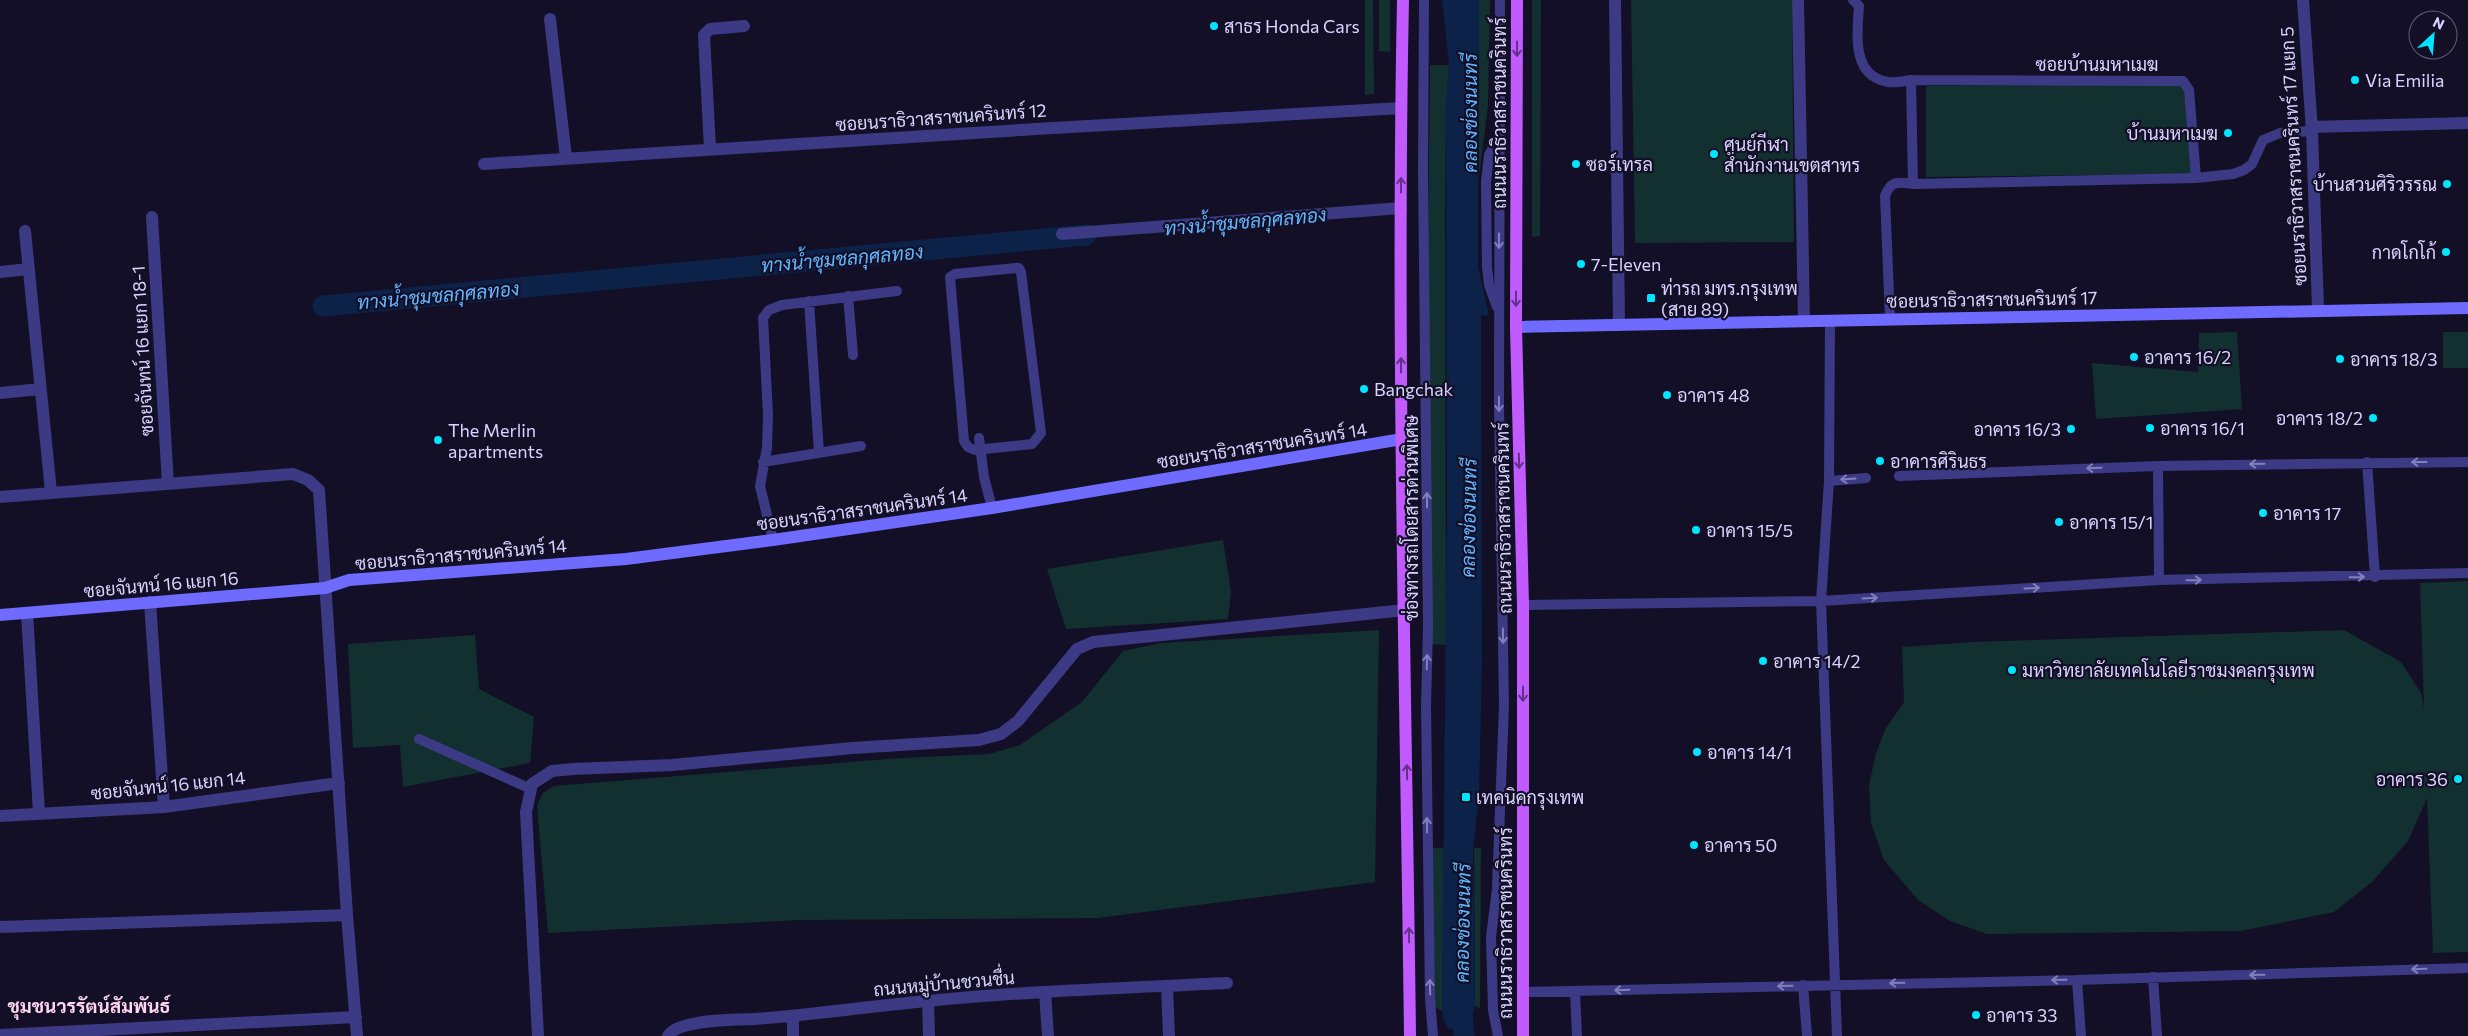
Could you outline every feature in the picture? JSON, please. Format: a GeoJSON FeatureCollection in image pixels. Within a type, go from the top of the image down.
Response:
{"type":"FeatureCollection","features":[{"type":"Feature","properties":{"kind":"main road"},"geometry":{"type":"LineString","coordinates":[[1403,0],[1401,108],[1402,439],[1410,1036]]}},
{"type":"Feature","properties":{"kind":"main road","name":"ถนนนราธิวาสราชนครินทร์"},"geometry":{"type":"LineString","coordinates":[[1517,0],[1516,327],[1523,605],[1523,1036]]}},
{"type":"Feature","properties":{"kind":"street"},"geometry":{"type":"LineString","coordinates":[[1615,0],[1618,324]]}},
{"type":"Feature","properties":{"kind":"street"},"geometry":{"type":"LineString","coordinates":[[1798,0],[1804,321]]}},
{"type":"Feature","properties":{"kind":"street","name":"ซอยนราธิวาสราชนครินทร์ 17 แยก 5"},"geometry":{"type":"LineString","coordinates":[[2303,0],[2311,129],[2318,310]]}},
{"type":"Feature","properties":{"kind":"street"},"geometry":{"type":"LineString","coordinates":[[550,18],[566,158]]}},
{"type":"Feature","properties":{"kind":"street"},"geometry":{"type":"LineString","coordinates":[[710,149],[704,34],[710,29],[744,26]]}},
{"type":"Feature","properties":{"kind":"street","name":"ซอยนราธิวาสราชนครินทร์ 12"},"geometry":{"type":"LineString","coordinates":[[484,164],[1401,108]]}},
{"type":"Feature","properties":{"kind":"street"},"geometry":{"type":"LineString","coordinates":[[2311,129],[2468,123]]}},
{"type":"Feature","properties":{"kind":"street"},"geometry":{"type":"LineString","coordinates":[[1062,234],[1401,208]]}},
{"type":"Feature","properties":{"kind":"street","name":"ซอยจันทน์ 16 แยก 18-1"},"geometry":{"type":"LineString","coordinates":[[152,217],[168,484]]}},
{"type":"Feature","properties":{"kind":"street"},"geometry":{"type":"LineString","coordinates":[[25,231],[51,492]]}},
{"type":"Feature","properties":{"kind":"street"},"geometry":{"type":"LineString","coordinates":[[0,272],[29,269]]}},
{"type":"Feature","properties":{"kind":"street","name":"ซอยนราธิวาสราชนครินทร์ 17"},"geometry":{"type":"LineString","coordinates":[[1516,327],[2468,308]]}},
{"type":"Feature","properties":{"kind":"street"},"geometry":{"type":"LineString","coordinates":[[0,393],[40,388]]}},
{"type":"Feature","properties":{"kind":"street","name":"ซอยนราธิวาสราชนครินทร์ 14"},"geometry":{"type":"LineString","coordinates":[[325,588],[350,580],[626,559],[773,540],[992,508],[1402,439]]}},
{"type":"Feature","properties":{"kind":"street"},"geometry":{"type":"LineString","coordinates":[[0,497],[293,474],[308,480],[319,490],[347,915],[357,1036]]}},
{"type":"Feature","properties":{"kind":"street","name":"ซอยจันทน์ 16 แยก 16"},"geometry":{"type":"LineString","coordinates":[[0,615],[325,588]]}},
{"type":"Feature","properties":{"kind":"street"},"geometry":{"type":"LineString","coordinates":[[150,602],[164,807]]}},
{"type":"Feature","properties":{"kind":"street"},"geometry":{"type":"LineString","coordinates":[[538,1036],[526,812],[532,784],[552,771],[672,765],[852,748],[979,740],[1001,734],[1018,721],[1077,649],[1093,642],[1405,610]]}},
{"type":"Feature","properties":{"kind":"street"},"geometry":{"type":"LineString","coordinates":[[27,612],[39,814]]}},
{"type":"Feature","properties":{"kind":"street","name":"ซอยจันทน์ 16 แยก 14"},"geometry":{"type":"LineString","coordinates":[[0,816],[164,807],[339,783]]}},
{"type":"Feature","properties":{"kind":"street"},"geometry":{"type":"LineString","coordinates":[[0,927],[347,915]]}},
{"type":"Feature","properties":{"kind":"street","name":"ถนนหมู่บ้านชวนชื่น"},"geometry":{"type":"LineString","coordinates":[[668,1036],[671,1032],[687,1024],[793,1016],[928,1001],[1045,992],[1227,983]]}},
{"type":"Feature","properties":{"kind":"street"},"geometry":{"type":"LineString","coordinates":[[1167,986],[1169,1036]]}},
{"type":"Feature","properties":{"kind":"street"},"geometry":{"type":"LineString","coordinates":[[1045,992],[1048,1036]]}},
{"type":"Feature","properties":{"kind":"street"},"geometry":{"type":"LineString","coordinates":[[928,1001],[929,1036]]}},
{"type":"Feature","properties":{"kind":"street"},"geometry":{"type":"LineString","coordinates":[[793,1016],[793,1036]]}},
{"type":"Feature","properties":{"kind":"street"},"geometry":{"type":"LineString","coordinates":[[0,1035],[356,1017]]}},
{"type":"Feature","properties":{"kind":"lane","name":"ช่องทางรถโดยสารด่วนพิเศษ"},"geometry":{"type":"LineString","coordinates":[[1424,0],[1423,173],[1428,618],[1426,706],[1430,998],[1433,1036]]}},
{"type":"Feature","properties":{"kind":"lane"},"geometry":{"type":"LineString","coordinates":[[1424,13],[1428,0]]}},
{"type":"Feature","properties":{"kind":"lane"},"geometry":{"type":"LineString","coordinates":[[1498,1036],[1493,1010],[1491,937],[1497,889],[1504,704],[1499,312],[1500,0]]}},
{"type":"Feature","properties":{"kind":"lane","name":"ซอยบ้านมหาเมฆ"},"geometry":{"type":"LineString","coordinates":[[1853,0],[1859,6],[1857,40],[1861,62],[1872,76],[1888,82],[1911,80],[2183,81],[2189,90],[2196,178]]}},
{"type":"Feature","properties":{"kind":"lane"},"geometry":{"type":"LineString","coordinates":[[1911,80],[1913,184]]}},
{"type":"Feature","properties":{"kind":"lane"},"geometry":{"type":"LineString","coordinates":[[1890,319],[1886,196],[1889,185],[1894,182],[1913,184],[2196,178],[2234,174],[2252,164],[2263,140],[2280,133],[2311,129]]}},
{"type":"Feature","properties":{"kind":"lane"},"geometry":{"type":"LineString","coordinates":[[1019,268],[1041,433],[1032,444],[980,451],[971,449],[964,442],[950,277],[955,274],[1019,268]]}},
{"type":"Feature","properties":{"kind":"lane"},"geometry":{"type":"LineString","coordinates":[[773,540],[760,486],[767,448],[768,414],[763,318],[769,310],[782,305],[897,291]]}},
{"type":"Feature","properties":{"kind":"lane"},"geometry":{"type":"LineString","coordinates":[[848,296],[853,355]]}},
{"type":"Feature","properties":{"kind":"lane"},"geometry":{"type":"LineString","coordinates":[[809,301],[819,453]]}},
{"type":"Feature","properties":{"kind":"lane"},"geometry":{"type":"LineString","coordinates":[[1830,320],[1829,481],[1821,600],[1833,984],[1837,1036]]}},
{"type":"Feature","properties":{"kind":"lane"},"geometry":{"type":"LineString","coordinates":[[979,438],[992,508]]}},
{"type":"Feature","properties":{"kind":"lane"},"geometry":{"type":"LineString","coordinates":[[763,462],[861,446]]}},
{"type":"Feature","properties":{"kind":"lane"},"geometry":{"type":"LineString","coordinates":[[2367,462],[2375,577]]}},
{"type":"Feature","properties":{"kind":"lane"},"geometry":{"type":"LineString","coordinates":[[1899,476],[2158,466],[2468,462]]}},
{"type":"Feature","properties":{"kind":"lane"},"geometry":{"type":"LineString","coordinates":[[2158,466],[2159,580]]}},
{"type":"Feature","properties":{"kind":"lane"},"geometry":{"type":"LineString","coordinates":[[1829,481],[1866,478]]}},
{"type":"Feature","properties":{"kind":"lane"},"geometry":{"type":"LineString","coordinates":[[1523,605],[1821,600],[2159,580],[2375,577],[2468,573]]}},
{"type":"Feature","properties":{"kind":"lane"},"geometry":{"type":"LineString","coordinates":[[419,739],[531,789]]}},
{"type":"Feature","properties":{"kind":"lane"},"geometry":{"type":"LineString","coordinates":[[1522,992],[2077,980],[2468,968]]}},
{"type":"Feature","properties":{"kind":"lane"},"geometry":{"type":"LineString","coordinates":[[2153,977],[2157,1036]]}},
{"type":"Feature","properties":{"kind":"lane"},"geometry":{"type":"LineString","coordinates":[[2077,980],[2081,1036]]}},
{"type":"Feature","properties":{"kind":"lane"},"geometry":{"type":"LineString","coordinates":[[1803,985],[1807,1036]]}},
{"type":"Feature","properties":{"kind":"lane"},"geometry":{"type":"LineString","coordinates":[[1575,991],[1577,1036]]}},
{"type":"Feature","properties":{"kind":"green space"},"geometry":{"type":"Polygon","coordinates":[[[1365,0],[1373,0],[1374,94],[1365,95],[1365,0]]]}},
{"type":"Feature","properties":{"kind":"green space"},"geometry":{"type":"Polygon","coordinates":[[[1379,0],[1390,0],[1390,52],[1379,51],[1379,0]]]}},
{"type":"Feature","properties":{"kind":"green space"},"geometry":{"type":"Polygon","coordinates":[[[1479,0],[1490,0],[1488,105],[1479,176],[1479,0]]]}},
{"type":"Feature","properties":{"kind":"green space"},"geometry":{"type":"Polygon","coordinates":[[[1532,0],[1541,0],[1540,236],[1532,237],[1532,0]]]}},
{"type":"Feature","properties":{"kind":"green space","name":"ศูนย์กีฬา สำนักงานเขตสาทร"},"geometry":{"type":"Polygon","coordinates":[[[1631,0],[1792,0],[1794,242],[1635,243],[1631,0]]]}},
{"type":"Feature","properties":{"kind":"green space"},"geometry":{"type":"Polygon","coordinates":[[[1430,65],[1449,65],[1446,109],[1445,213],[1446,645],[1431,644],[1428,253],[1430,65]]]}},
{"type":"Feature","properties":{"kind":"green space"},"geometry":{"type":"Polygon","coordinates":[[[2178,84],[2184,88],[2191,174],[1926,177],[1926,86],[2178,84]]]}},
{"type":"Feature","properties":{"kind":"green space"},"geometry":{"type":"Polygon","coordinates":[[[2237,332],[2242,409],[2096,419],[2092,363],[2198,372],[2199,333],[2237,332]]]}},
{"type":"Feature","properties":{"kind":"green space"},"geometry":{"type":"Polygon","coordinates":[[[2443,332],[2468,332],[2468,368],[2443,368],[2443,332]]]}},
{"type":"Feature","properties":{"kind":"green space"},"geometry":{"type":"Polygon","coordinates":[[[1223,540],[1231,592],[1228,619],[1066,629],[1047,569],[1223,540]]]}},
{"type":"Feature","properties":{"kind":"green space"},"geometry":{"type":"Polygon","coordinates":[[[2468,581],[2468,952],[2433,953],[2427,798],[2408,841],[2372,882],[2334,912],[2241,931],[1987,934],[1950,921],[1918,900],[1884,860],[1871,823],[1869,785],[1876,753],[1886,728],[1904,702],[1902,647],[1973,642],[2344,630],[2401,662],[2421,693],[2424,708],[2420,583],[2468,581]]]}},
{"type":"Feature","properties":{"kind":"green space"},"geometry":{"type":"Polygon","coordinates":[[[1379,630],[1375,882],[1098,918],[799,920],[548,933],[537,806],[543,793],[554,786],[900,758],[989,754],[1020,745],[1082,702],[1123,651],[1161,643],[1379,630]]]}},
{"type":"Feature","properties":{"kind":"green space"},"geometry":{"type":"Polygon","coordinates":[[[475,635],[479,689],[534,717],[530,763],[403,787],[400,745],[353,748],[348,644],[475,635]]]}},
{"type":"Feature","properties":{"kind":"green space"},"geometry":{"type":"Polygon","coordinates":[[[1432,848],[1444,848],[1442,1011],[1435,1007],[1432,848]]]}},
{"type":"Feature","properties":{"kind":"green space"},"geometry":{"type":"Polygon","coordinates":[[[1474,848],[1481,848],[1480,1008],[1475,1006],[1474,848]]]}},
{"type":"Feature","properties":{"kind":"water"},"geometry":{"type":"Polygon","coordinates":[[[1442,0],[1479,0],[1478,266],[1489,315],[1481,316],[1482,664],[1479,793],[1473,852],[1475,1011],[1471,1023],[1466,1029],[1449,1029],[1444,1021],[1442,1011],[1447,505],[1446,109],[1449,65],[1442,0]]]}},
{"type":"Feature","properties":{"kind":"pier"},"geometry":{"type":"Polygon","coordinates":[[[1475,1006],[1477,1011],[1474,1024],[1468,1031],[1457,1033],[1447,1031],[1441,1022],[1439,1009],[1448,1029],[1466,1029],[1471,1023],[1475,1006]]]}},
{"type":"Feature","properties":{"kind":"waterway","name":"ทางน้ำชุมชลกุศลทอง"},"geometry":{"type":"LineString","coordinates":[[323,306],[1086,235]]}},
{"type":"Feature","properties":{"kind":"waterway","name":"คลองช่องนนทรี"},"geometry":{"type":"LineString","coordinates":[[1461,1000],[1464,1036]]}},
{"type":"Feature","properties":{"kind":"place","name":"สาธร Honda Cars"},"geometry":{"type":"Point","coordinates":[1214,26]}},
{"type":"Feature","properties":{"kind":"place","name":"Via Emilia"},"geometry":{"type":"Point","coordinates":[2355,80]}},
{"type":"Feature","properties":{"kind":"place","name":"บ้านมหาเมฆ"},"geometry":{"type":"Point","coordinates":[2228,133]}},
{"type":"Feature","properties":{"kind":"place","name":"ศูนย์กีฬา สำนักงานเขตสาทร"},"geometry":{"type":"Point","coordinates":[1714,154]}},
{"type":"Feature","properties":{"kind":"place","name":"ซอร์เทรล"},"geometry":{"type":"Point","coordinates":[1576,164]}},
{"type":"Feature","properties":{"kind":"place","name":"บ้านสวนศิริวรรณ"},"geometry":{"type":"Point","coordinates":[2447,184]}},
{"type":"Feature","properties":{"kind":"place","name":"กาดโกโก้"},"geometry":{"type":"Point","coordinates":[2446,252]}},
{"type":"Feature","properties":{"kind":"place","name":"7-Eleven"},"geometry":{"type":"Point","coordinates":[1581,264]}},
{"type":"Feature","properties":{"kind":"place","name":"ท่ารถ มทร.กรุงเทพ (สาย 89)"},"geometry":{"type":"Point","coordinates":[1651,298]}},
{"type":"Feature","properties":{"kind":"place","name":"อาคาร 16/2"},"geometry":{"type":"Point","coordinates":[2134,357]}},
{"type":"Feature","properties":{"kind":"place","name":"อาคาร 18/3"},"geometry":{"type":"Point","coordinates":[2340,359]}},
{"type":"Feature","properties":{"kind":"place","name":"Bangchak"},"geometry":{"type":"Point","coordinates":[1364,389]}},
{"type":"Feature","properties":{"kind":"place","name":"อาคาร 48"},"geometry":{"type":"Point","coordinates":[1667,395]}},
{"type":"Feature","properties":{"kind":"place","name":"อาคาร 18/2"},"geometry":{"type":"Point","coordinates":[2373,418]}},
{"type":"Feature","properties":{"kind":"place","name":"อาคาร 16/1"},"geometry":{"type":"Point","coordinates":[2150,428]}},
{"type":"Feature","properties":{"kind":"place","name":"อาคาร 16/3"},"geometry":{"type":"Point","coordinates":[2071,429]}},
{"type":"Feature","properties":{"kind":"place","name":"The Merlin apartments"},"geometry":{"type":"Point","coordinates":[438,440]}},
{"type":"Feature","properties":{"kind":"place","name":"อาคารศิรินธร"},"geometry":{"type":"Point","coordinates":[1880,461]}},
{"type":"Feature","properties":{"kind":"place","name":"อาคาร 17"},"geometry":{"type":"Point","coordinates":[2263,513]}},
{"type":"Feature","properties":{"kind":"place","name":"อาคาร 15/1"},"geometry":{"type":"Point","coordinates":[2059,522]}},
{"type":"Feature","properties":{"kind":"place","name":"อาคาร 15/5"},"geometry":{"type":"Point","coordinates":[1696,530]}},
{"type":"Feature","properties":{"kind":"place","name":"อาคาร 14/2"},"geometry":{"type":"Point","coordinates":[1763,661]}},
{"type":"Feature","properties":{"kind":"place","name":"มหาวิทยาลัยเทคโนโลยีราชมงคลกรุงเทพ"},"geometry":{"type":"Point","coordinates":[2012,670]}},
{"type":"Feature","properties":{"kind":"place","name":"อาคาร 14/1"},"geometry":{"type":"Point","coordinates":[1697,752]}},
{"type":"Feature","properties":{"kind":"place","name":"อาคาร 36"},"geometry":{"type":"Point","coordinates":[2458,779]}},
{"type":"Feature","properties":{"kind":"place","name":"เทคนิคกรุงเทพ"},"geometry":{"type":"Point","coordinates":[1466,797]}},
{"type":"Feature","properties":{"kind":"place","name":"อาคาร 50"},"geometry":{"type":"Point","coordinates":[1694,845]}},
{"type":"Feature","properties":{"kind":"place","name":"อาคาร 33"},"geometry":{"type":"Point","coordinates":[1976,1015]}},
{"type":"Feature","properties":{"kind":"district","name":"ชุมชนวรรัตน์สัมพันธ์"},"geometry":{"type":"Point","coordinates":[89,1005]}}]}
